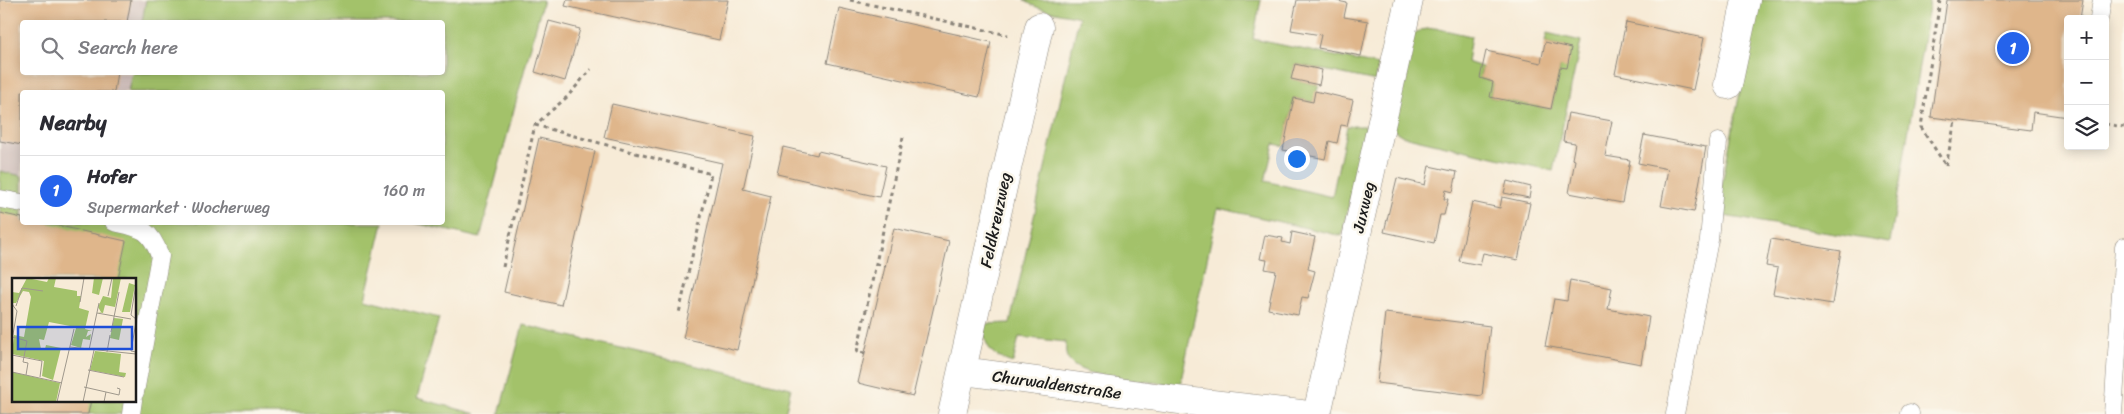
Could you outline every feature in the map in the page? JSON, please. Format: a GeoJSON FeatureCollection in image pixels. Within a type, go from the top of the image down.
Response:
{"type":"FeatureCollection","features":[{"type":"Feature","properties":{"kind":"street","name":"Juxweg"},"geometry":{"type":"LineString","coordinates":[[1317,414],[1409,0]]}},
{"type":"Feature","properties":{"kind":"street"},"geometry":{"type":"LineString","coordinates":[[1728,85],[1746,0]]}},
{"type":"Feature","properties":{"kind":"street","name":"Feldkreuzweg"},"geometry":{"type":"LineString","coordinates":[[952,414],[963,372],[1008,159],[1038,34]]}},
{"type":"Feature","properties":{"kind":"street","name":"Churwaldenstraße"},"geometry":{"type":"LineString","coordinates":[[963,372],[1301,414]]}},
{"type":"Feature","properties":{"kind":"lane"},"geometry":{"type":"LineString","coordinates":[[2100,15],[2102,0]]}},
{"type":"Feature","properties":{"kind":"lane"},"geometry":{"type":"LineString","coordinates":[[1674,414],[1709,240],[1718,142]]}},
{"type":"Feature","properties":{"kind":"lane"},"geometry":{"type":"LineString","coordinates":[[0,199],[20,203]]}},
{"type":"Feature","properties":{"kind":"lane"},"geometry":{"type":"LineString","coordinates":[[124,225],[144,231],[154,240],[160,256],[136,387]]}},
{"type":"Feature","properties":{"kind":"lane"},"geometry":{"type":"LineString","coordinates":[[2113,414],[2124,247]]}},
{"type":"Feature","properties":{"kind":"path"},"geometry":{"type":"LineString","coordinates":[[850,0],[1038,34]]}},
{"type":"Feature","properties":{"kind":"path"},"geometry":{"type":"LineString","coordinates":[[1940,0],[1921,127],[1946,166],[1955,121]]}},
{"type":"Feature","properties":{"kind":"path"},"geometry":{"type":"LineString","coordinates":[[503,267],[535,125],[567,97],[591,69]]}},
{"type":"Feature","properties":{"kind":"path"},"geometry":{"type":"LineString","coordinates":[[535,125],[711,174],[679,313]]}},
{"type":"Feature","properties":{"kind":"path"},"geometry":{"type":"LineString","coordinates":[[2109,125],[2124,127]]}},
{"type":"Feature","properties":{"kind":"path"},"geometry":{"type":"LineString","coordinates":[[865,354],[857,352],[904,137]]}},
{"type":"Feature","properties":{"kind":"path"},"geometry":{"type":"LineString","coordinates":[[876,264],[886,266]]}},
{"type":"Feature","properties":{"kind":"shaded area"},"geometry":{"type":"Polygon","coordinates":[[[0,0],[146,0],[142,20],[20,20],[20,75],[132,75],[128,90],[20,90],[20,176],[0,171],[0,0]]]}},
{"type":"Feature","properties":{"kind":"green space"},"geometry":{"type":"Polygon","coordinates":[[[146,0],[543,0],[480,238],[424,225],[445,225],[445,90],[128,90],[132,75],[445,75],[445,20],[142,20],[146,0]]]}},
{"type":"Feature","properties":{"kind":"green space"},"geometry":{"type":"Polygon","coordinates":[[[1024,0],[1261,0],[1253,39],[1378,65],[1376,81],[1295,64],[1292,79],[1319,85],[1313,102],[1294,98],[1284,146],[1274,144],[1265,181],[1332,197],[1347,126],[1366,126],[1342,236],[1218,208],[1180,385],[1139,381],[1091,373],[1071,363],[1067,358],[1066,342],[1019,337],[1013,363],[994,354],[987,344],[984,324],[1010,323],[1079,17],[1043,9],[1024,0]]]}},
{"type":"Feature","properties":{"kind":"green space"},"geometry":{"type":"Polygon","coordinates":[[[1758,0],[1930,0],[1890,243],[1724,216],[1717,209],[1758,0]]]}},
{"type":"Feature","properties":{"kind":"green space"},"geometry":{"type":"Polygon","coordinates":[[[1435,28],[1471,36],[1467,62],[1482,67],[1480,78],[1493,82],[1490,97],[1551,109],[1560,67],[1570,48],[1545,42],[1547,33],[1581,41],[1553,171],[1403,136],[1395,131],[1393,123],[1413,36],[1420,30],[1435,28]]]}},
{"type":"Feature","properties":{"kind":"green space"},"geometry":{"type":"Polygon","coordinates":[[[0,171],[20,176],[20,225],[383,225],[365,299],[439,318],[417,398],[476,414],[0,414],[0,171]]]}},
{"type":"Feature","properties":{"kind":"green space"},"geometry":{"type":"Polygon","coordinates":[[[523,325],[791,388],[785,414],[499,414],[523,325]]]}},
{"type":"Feature","properties":{"kind":"building"},"geometry":{"type":"Polygon","coordinates":[[[0,0],[131,0],[127,20],[20,20],[20,75],[117,75],[114,90],[20,90],[20,145],[0,141],[0,0]]]}},
{"type":"Feature","properties":{"kind":"building"},"geometry":{"type":"Polygon","coordinates":[[[567,0],[728,0],[719,40],[565,6],[567,0]]]}},
{"type":"Feature","properties":{"kind":"building"},"geometry":{"type":"Polygon","coordinates":[[[1297,0],[1333,0],[1347,3],[1344,17],[1368,21],[1361,56],[1318,48],[1321,35],[1291,30],[1297,0]]]}},
{"type":"Feature","properties":{"kind":"building"},"geometry":{"type":"Polygon","coordinates":[[[1947,0],[2083,0],[2081,15],[2064,15],[2064,117],[2033,112],[2031,130],[1931,117],[1947,0]]]}},
{"type":"Feature","properties":{"kind":"building"},"geometry":{"type":"Polygon","coordinates":[[[839,8],[991,42],[979,97],[827,63],[839,8]]]}},
{"type":"Feature","properties":{"kind":"building"},"geometry":{"type":"Polygon","coordinates":[[[549,21],[580,29],[565,81],[535,72],[549,21]]]}},
{"type":"Feature","properties":{"kind":"building"},"geometry":{"type":"Polygon","coordinates":[[[1626,22],[1704,38],[1693,90],[1615,74],[1626,22]]]}},
{"type":"Feature","properties":{"kind":"building"},"geometry":{"type":"Polygon","coordinates":[[[1545,42],[1571,48],[1567,68],[1560,67],[1551,109],[1490,97],[1493,82],[1480,78],[1486,51],[1541,63],[1545,42]]]}},
{"type":"Feature","properties":{"kind":"building"},"geometry":{"type":"Polygon","coordinates":[[[1295,64],[1322,70],[1319,85],[1291,79],[1295,64]]]}},
{"type":"Feature","properties":{"kind":"building"},"geometry":{"type":"Polygon","coordinates":[[[1315,91],[1353,100],[1347,126],[1341,125],[1337,143],[1329,141],[1325,159],[1283,150],[1294,98],[1313,102],[1315,91]]]}},
{"type":"Feature","properties":{"kind":"building"},"geometry":{"type":"Polygon","coordinates":[[[612,104],[755,136],[743,189],[771,196],[737,350],[683,338],[722,163],[604,137],[612,104]]]}},
{"type":"Feature","properties":{"kind":"building"},"geometry":{"type":"Polygon","coordinates":[[[1568,113],[1612,121],[1605,156],[1630,160],[1622,203],[1569,193],[1575,160],[1572,159],[1575,143],[1563,141],[1568,113]]]}},
{"type":"Feature","properties":{"kind":"building"},"geometry":{"type":"Polygon","coordinates":[[[1644,135],[1706,147],[1694,212],[1661,206],[1668,169],[1638,163],[1644,135]]]}},
{"type":"Feature","properties":{"kind":"building"},"geometry":{"type":"Polygon","coordinates":[[[539,138],[595,151],[561,305],[504,292],[539,138]]]}},
{"type":"Feature","properties":{"kind":"building"},"geometry":{"type":"Polygon","coordinates":[[[783,147],[817,155],[818,151],[886,166],[879,197],[777,174],[783,147]]]}},
{"type":"Feature","properties":{"kind":"building"},"geometry":{"type":"Polygon","coordinates":[[[1429,166],[1457,172],[1453,192],[1446,190],[1444,199],[1448,199],[1444,215],[1440,215],[1434,243],[1384,232],[1397,178],[1425,185],[1429,166]]]}},
{"type":"Feature","properties":{"kind":"building"},"geometry":{"type":"Polygon","coordinates":[[[1507,181],[1531,187],[1529,198],[1504,193],[1507,181]]]}},
{"type":"Feature","properties":{"kind":"building"},"geometry":{"type":"Polygon","coordinates":[[[1502,197],[1530,203],[1518,260],[1483,253],[1480,265],[1459,261],[1472,202],[1500,208],[1502,197]]]}},
{"type":"Feature","properties":{"kind":"building"},"geometry":{"type":"Polygon","coordinates":[[[0,213],[20,218],[20,225],[55,225],[126,241],[118,278],[12,278],[12,402],[91,402],[88,414],[0,414],[0,213]]]}},
{"type":"Feature","properties":{"kind":"building"},"geometry":{"type":"Polygon","coordinates":[[[894,228],[949,241],[913,396],[858,383],[894,228]]]}},
{"type":"Feature","properties":{"kind":"building"},"geometry":{"type":"Polygon","coordinates":[[[1292,232],[1315,237],[1308,269],[1315,271],[1308,298],[1302,297],[1298,315],[1268,309],[1276,271],[1265,269],[1267,260],[1260,259],[1265,235],[1283,238],[1282,242],[1290,244],[1292,232]]]}},
{"type":"Feature","properties":{"kind":"building"},"geometry":{"type":"Polygon","coordinates":[[[1771,239],[1841,251],[1832,304],[1773,294],[1778,268],[1766,266],[1771,239]]]}},
{"type":"Feature","properties":{"kind":"building"},"geometry":{"type":"Polygon","coordinates":[[[1570,280],[1612,288],[1608,309],[1649,317],[1641,364],[1545,346],[1554,299],[1567,301],[1570,280]]]}},
{"type":"Feature","properties":{"kind":"building"},"geometry":{"type":"Polygon","coordinates":[[[1385,313],[1490,326],[1482,396],[1377,383],[1385,313]]]}},
{"type":"Feature","properties":{"kind":"place","name":"Hofer"},"geometry":{"type":"Point","coordinates":[2013,48]}}]}
